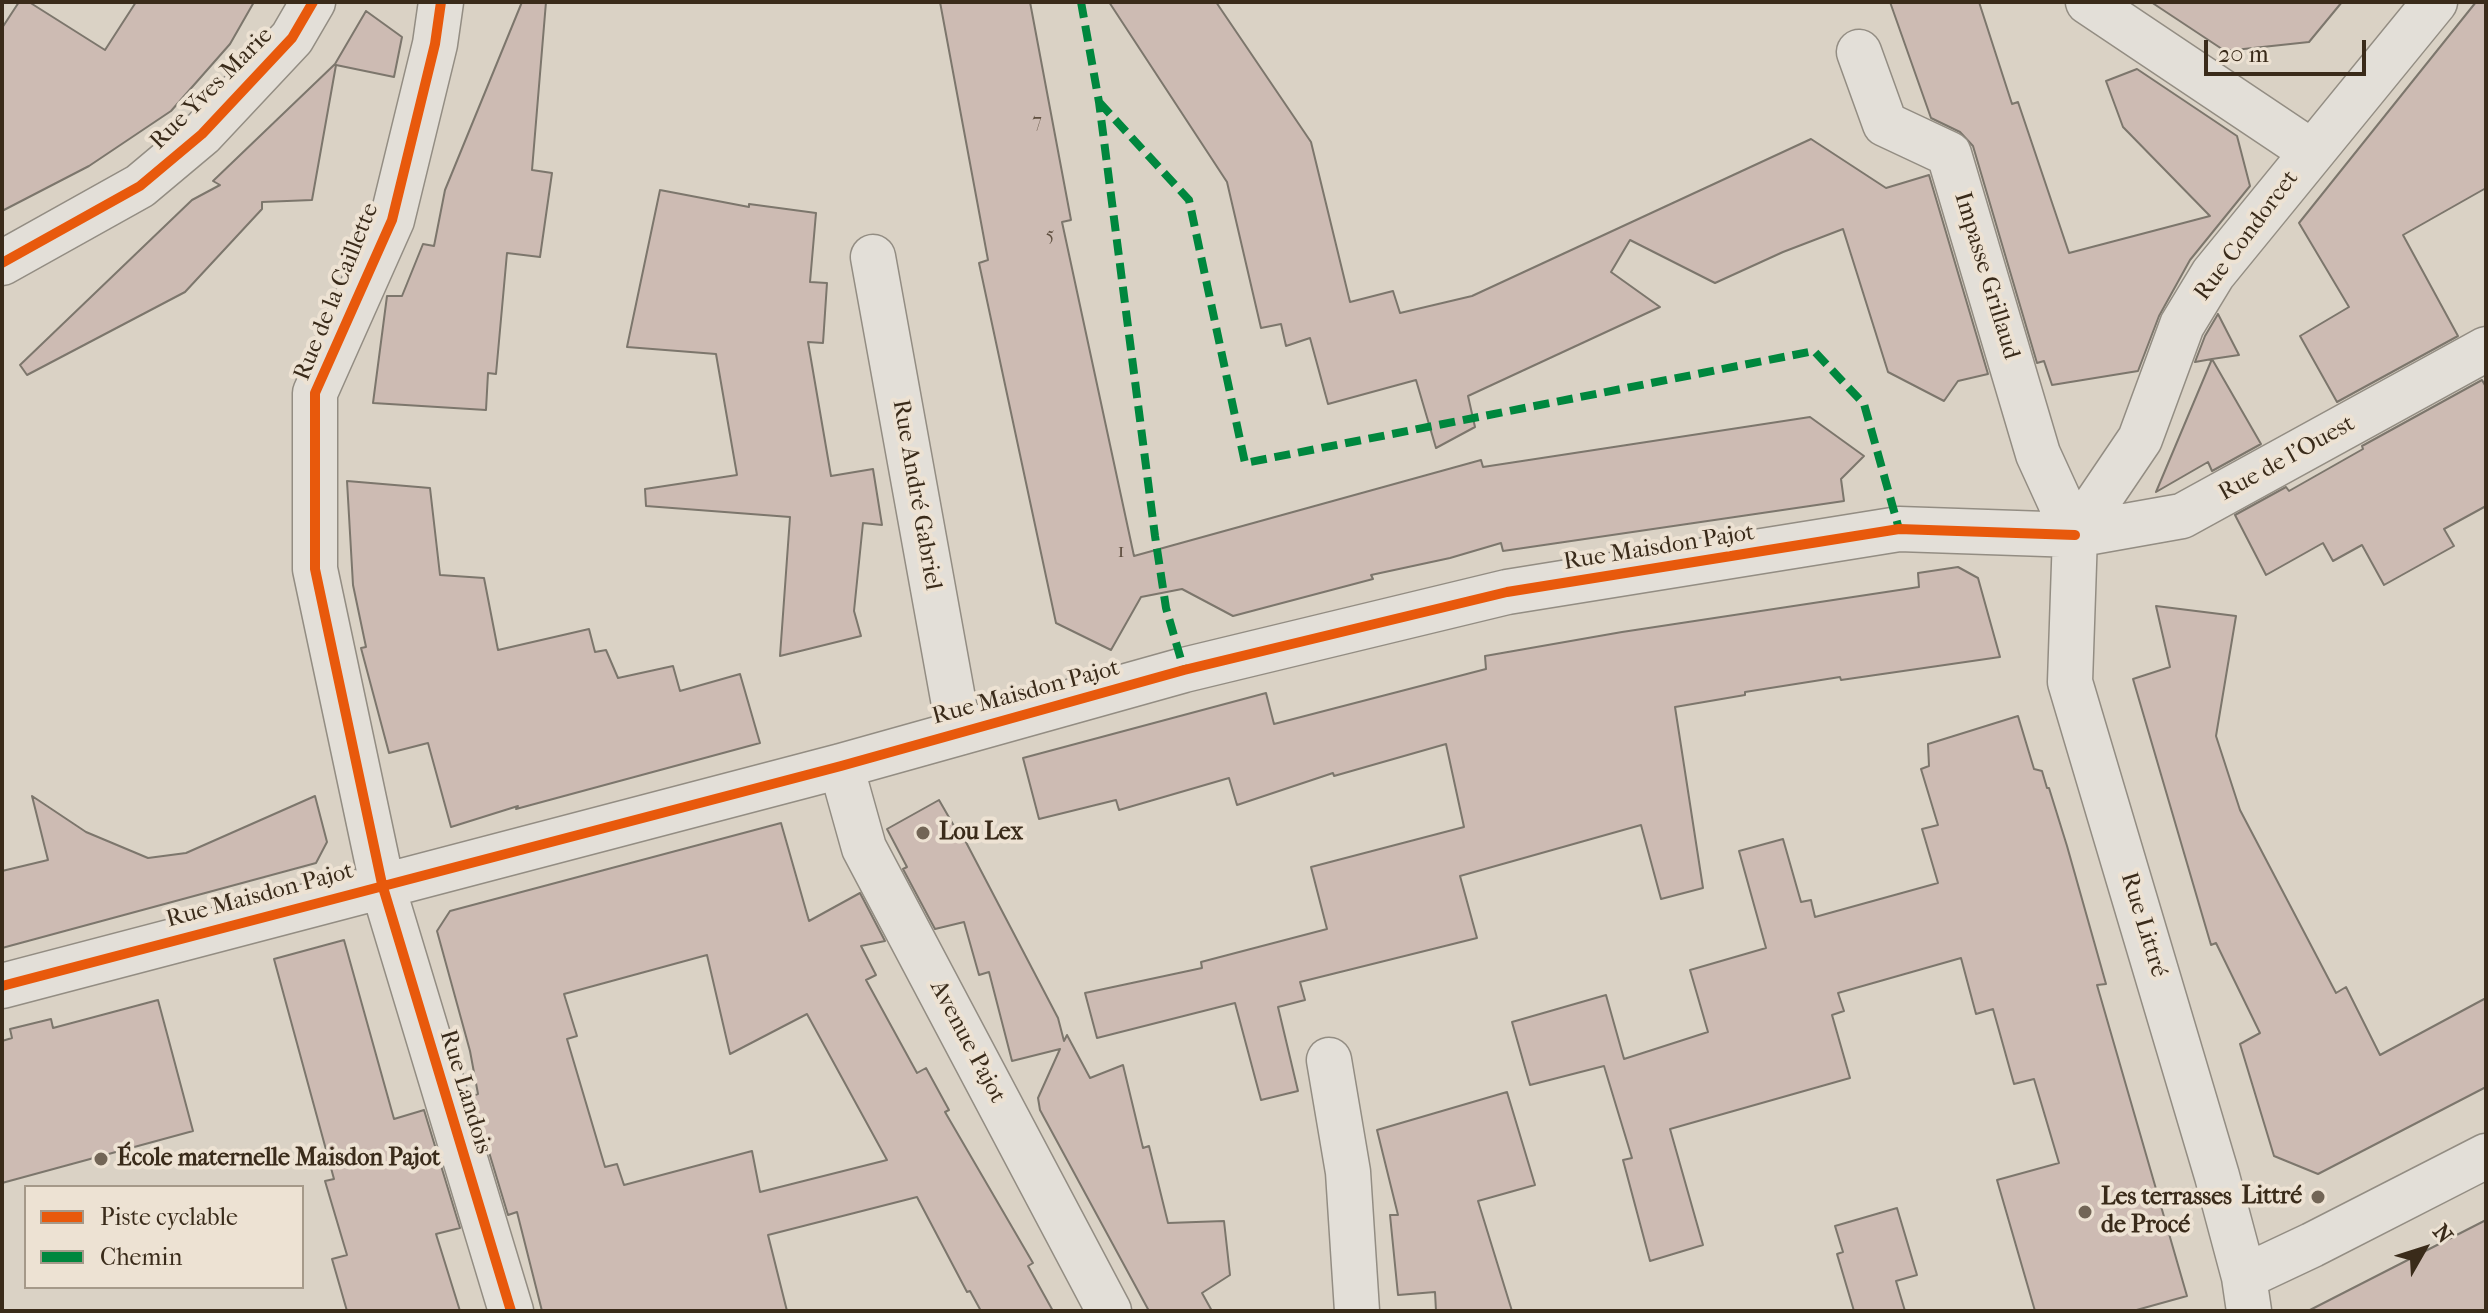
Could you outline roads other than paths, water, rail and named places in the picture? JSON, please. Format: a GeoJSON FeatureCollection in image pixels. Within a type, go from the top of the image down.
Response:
{"type":"FeatureCollection","features":[{"type":"Feature","properties":{"kind":"street","name":"Rue Yves Marie"},"geometry":{"type":"LineString","coordinates":[[2,263],[140,186],[202,134],[292,38],[313,2]]}},
{"type":"Feature","properties":{"kind":"street","name":"Rue de la Caillette"},"geometry":{"type":"LineString","coordinates":[[382,884],[315,569],[315,393],[392,220],[435,44],[441,2]]}},
{"type":"Feature","properties":{"kind":"street"},"geometry":{"type":"LineString","coordinates":[[2088,2],[2312,152]]}},
{"type":"Feature","properties":{"kind":"street","name":"Rue Condorcet"},"geometry":{"type":"LineString","coordinates":[[2075,535],[2140,439],[2182,325],[2213,274],[2435,2]]}},
{"type":"Feature","properties":{"kind":"street","name":"Impasse Grillaud"},"geometry":{"type":"LineString","coordinates":[[1859,52],[1885,124],[1949,154],[2038,454],[2075,535]]}},
{"type":"Feature","properties":{"kind":"street","name":"Rue André Gabriel"},"geometry":{"type":"LineString","coordinates":[[873,257],[959,732]]}},
{"type":"Feature","properties":{"kind":"street","name":"Rue de l'Ouest"},"geometry":{"type":"LineString","coordinates":[[2075,535],[2182,516],[2486,349]]}},
{"type":"Feature","properties":{"kind":"street","name":"Rue Maisdon Pajot"},"geometry":{"type":"LineString","coordinates":[[2,986],[841,766],[1184,670],[1507,592],[1899,529],[2075,535]]}},
{"type":"Feature","properties":{"kind":"street","name":"Rue Littré"},"geometry":{"type":"LineString","coordinates":[[2075,535],[2070,682],[2217,1176],[2246,1294]]}},
{"type":"Feature","properties":{"kind":"street","name":"Avenue Pajot"},"geometry":{"type":"LineString","coordinates":[[841,766],[864,848],[1109,1311]]}},
{"type":"Feature","properties":{"kind":"street","name":"Rue Landois"},"geometry":{"type":"LineString","coordinates":[[382,884],[511,1311]]}},
{"type":"Feature","properties":{"kind":"street"},"geometry":{"type":"LineString","coordinates":[[1329,1060],[1348,1172],[1357,1311]]}},
{"type":"Feature","properties":{"kind":"street"},"geometry":{"type":"LineString","coordinates":[[2246,1294],[2312,1245],[2486,1156]]}},
{"type":"Feature","properties":{"kind":"place","name":"Lou Lex"},"geometry":{"type":"Point","coordinates":[923,833]}},
{"type":"Feature","properties":{"kind":"place","name":"École maternelle Maisdon Pajot"},"geometry":{"type":"Point","coordinates":[101,1159]}},
{"type":"Feature","properties":{"kind":"place","name":"Littré"},"geometry":{"type":"Point","coordinates":[2318,1197]}},
{"type":"Feature","properties":{"kind":"place","name":"Les terrasses de Procé"},"geometry":{"type":"Point","coordinates":[2085,1212]}}]}
